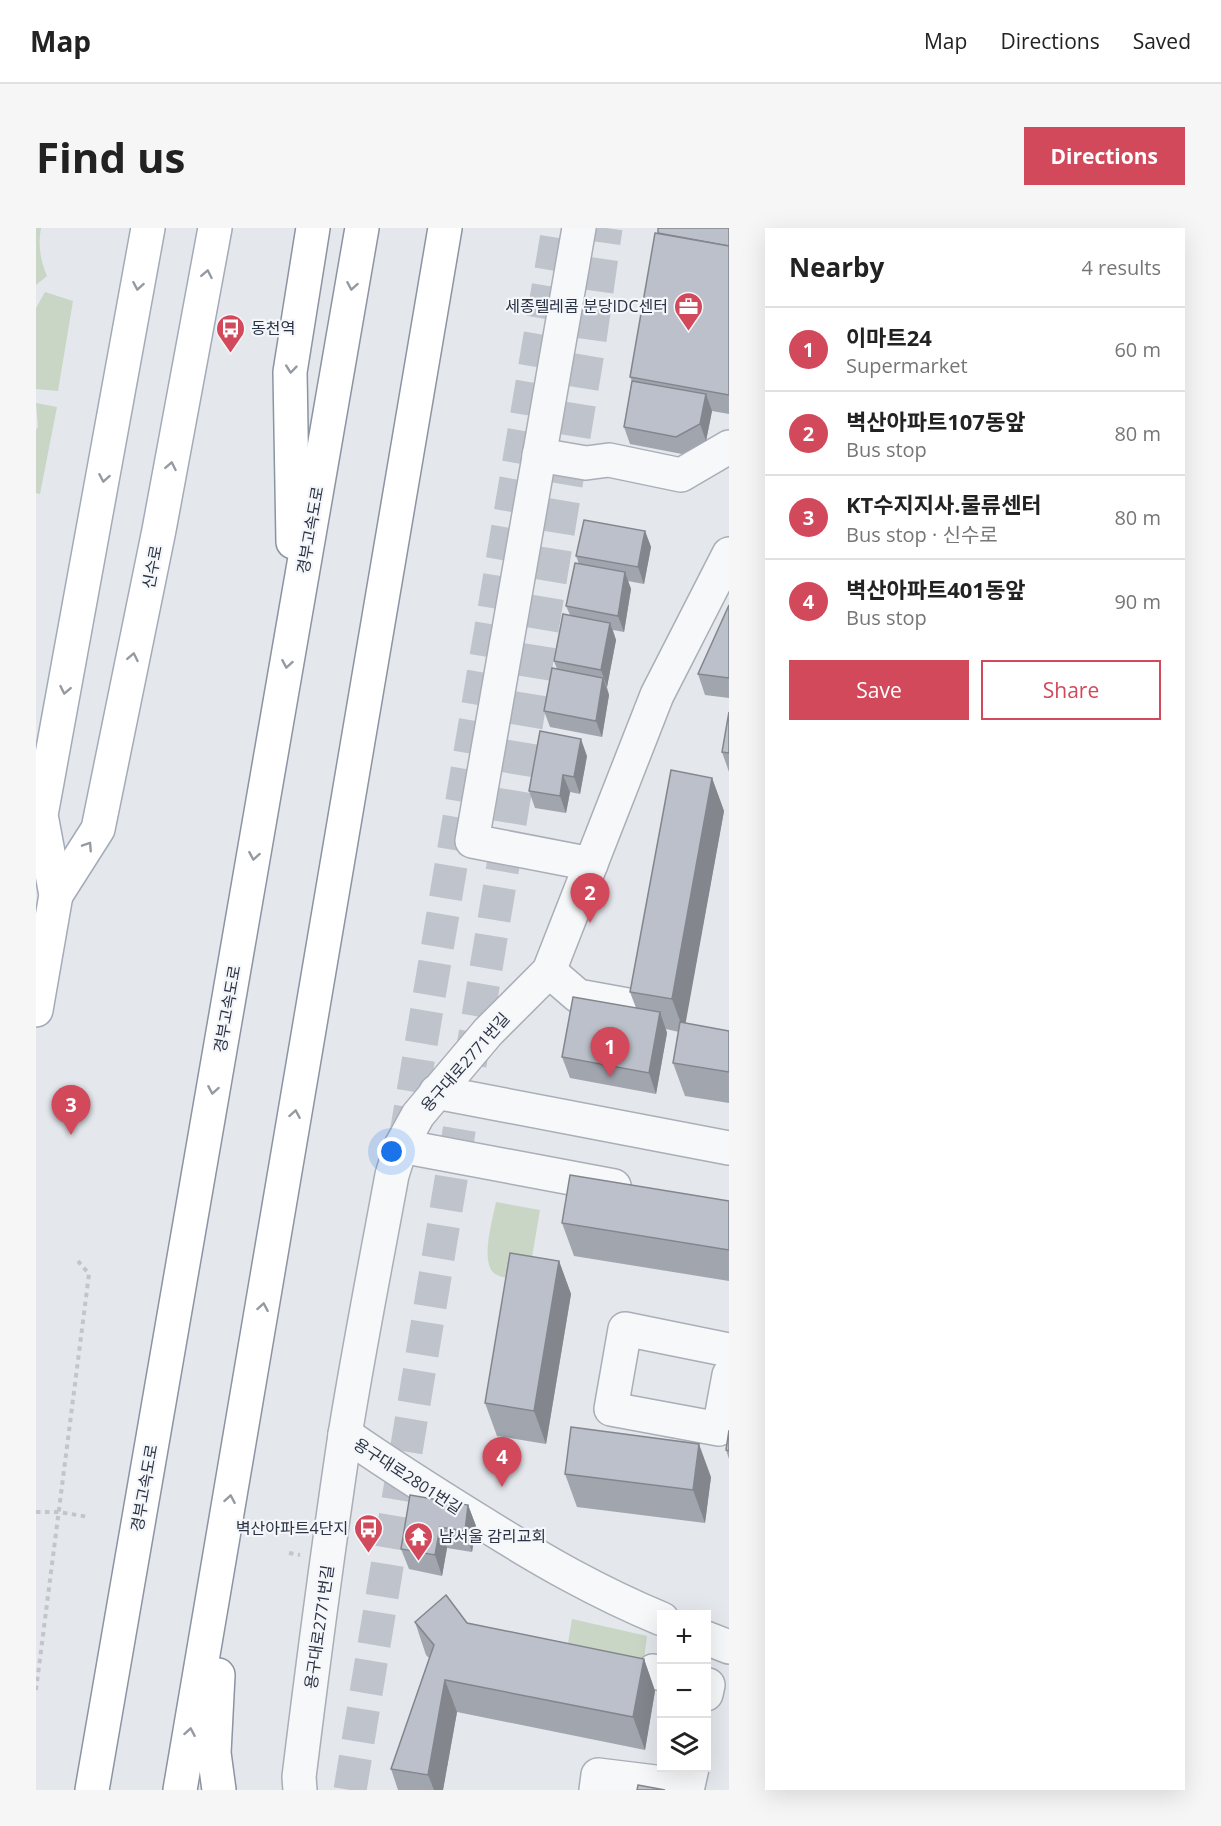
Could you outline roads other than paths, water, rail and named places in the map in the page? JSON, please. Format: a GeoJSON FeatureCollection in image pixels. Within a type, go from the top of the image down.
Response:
{"type":"FeatureCollection","features":[{"type":"Feature","properties":{"kind":"main road","name":"신수로"},"geometry":{"type":"LineString","coordinates":[[56,895],[41,815],[148,228]]}},
{"type":"Feature","properties":{"kind":"main road","name":"신수로"},"geometry":{"type":"LineString","coordinates":[[36,1010],[42,938],[56,895],[98,830],[161,519],[215,228]]}},
{"type":"Feature","properties":{"kind":"main road"},"geometry":{"type":"LineString","coordinates":[[295,617],[290,372],[313,228]]}},
{"type":"Feature","properties":{"kind":"main road","name":"경부고속도로"},"geometry":{"type":"LineString","coordinates":[[92,1790],[362,228]]}},
{"type":"Feature","properties":{"kind":"main road"},"geometry":{"type":"LineString","coordinates":[[180,1790],[445,228]]}},
{"type":"Feature","properties":{"kind":"main road"},"geometry":{"type":"LineString","coordinates":[[219,1790],[214,1753],[224,1535]]}},
{"type":"Feature","properties":{"kind":"street"},"geometry":{"type":"LineString","coordinates":[[579,228],[472,841],[591,864]]}},
{"type":"Feature","properties":{"kind":"street"},"geometry":{"type":"LineString","coordinates":[[539,455],[586,463],[609,460],[681,475],[729,447]]}},
{"type":"Feature","properties":{"kind":"street","name":"용구대로2771번길"},"geometry":{"type":"LineString","coordinates":[[300,1790],[299,1777],[320,1599],[328,1559],[345,1434],[392,1175],[401,1146],[418,1115],[436,1092],[488,1032],[549,971],[657,695],[729,554]]}},
{"type":"Feature","properties":{"kind":"street"},"geometry":{"type":"LineString","coordinates":[[549,971],[578,996],[633,1006]]}},
{"type":"Feature","properties":{"kind":"street"},"geometry":{"type":"LineString","coordinates":[[436,1092],[729,1148]]}},
{"type":"Feature","properties":{"kind":"street"},"geometry":{"type":"LineString","coordinates":[[401,1146],[647,1193]]}},
{"type":"Feature","properties":{"kind":"street"},"geometry":{"type":"LineString","coordinates":[[729,1350],[625,1329],[611,1409],[718,1430],[729,1375]]}},
{"type":"Feature","properties":{"kind":"street","name":"용구대로2801번길"},"geometry":{"type":"LineString","coordinates":[[345,1434],[389,1465],[558,1570],[622,1603],[657,1617]]}},
{"type":"Feature","properties":{"kind":"street"},"geometry":{"type":"LineString","coordinates":[[711,1640],[729,1647]]}},
{"type":"Feature","properties":{"kind":"street"},"geometry":{"type":"LineString","coordinates":[[596,1790],[598,1775],[697,1781]]}},
{"type":"Feature","properties":{"kind":"tunnel"},"geometry":{"type":"LineString","coordinates":[[405,1140],[558,228]]}},
{"type":"Feature","properties":{"kind":"tunnel"},"geometry":{"type":"LineString","coordinates":[[350,1790],[590,340],[606,228]]}},
{"type":"Feature","properties":{"kind":"place","name":"세종텔레콤 분당IDC센터"},"geometry":{"type":"Point","coordinates":[689,332]}},
{"type":"Feature","properties":{"kind":"place","name":"동천역"},"geometry":{"type":"Point","coordinates":[230,354]}},
{"type":"Feature","properties":{"kind":"place","name":"벽산아파트107동앞"},"geometry":{"type":"Point","coordinates":[590,923]}},
{"type":"Feature","properties":{"kind":"place","name":"이마트24"},"geometry":{"type":"Point","coordinates":[610,1077]}},
{"type":"Feature","properties":{"kind":"place","name":"KT수지지사.물류센터"},"geometry":{"type":"Point","coordinates":[71,1135]}},
{"type":"Feature","properties":{"kind":"place","name":"벽산아파트401동앞"},"geometry":{"type":"Point","coordinates":[502,1487]}},
{"type":"Feature","properties":{"kind":"place","name":"벽산아파트4단지"},"geometry":{"type":"Point","coordinates":[369,1554]}},
{"type":"Feature","properties":{"kind":"place","name":"남서울 감리교회"},"geometry":{"type":"Point","coordinates":[418,1562]}}]}
